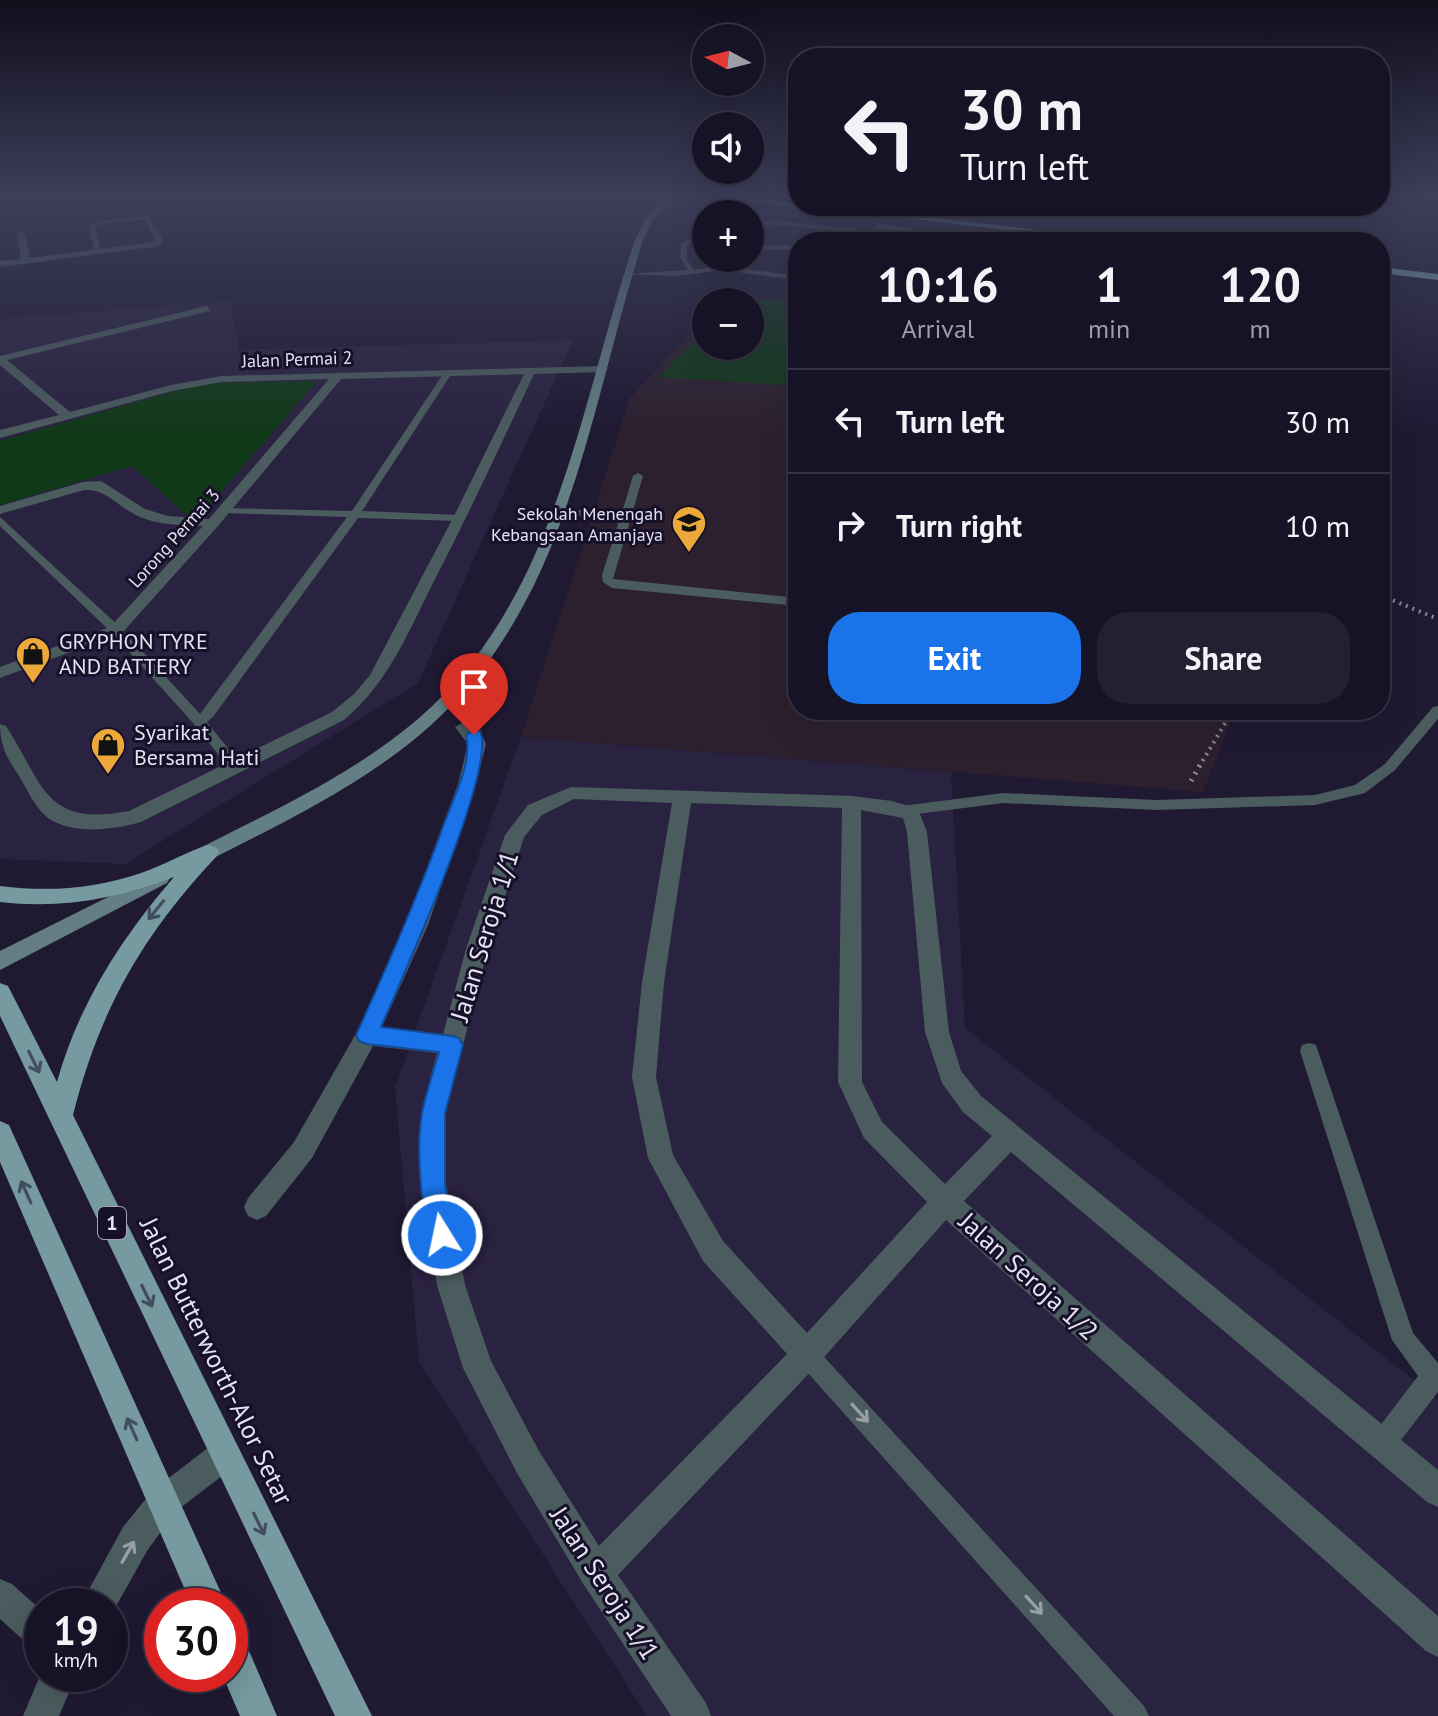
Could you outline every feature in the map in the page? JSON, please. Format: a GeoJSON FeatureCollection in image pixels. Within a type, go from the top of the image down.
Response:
{"type":"FeatureCollection","features":[{"type":"Feature","properties":{"kind":"main road"},"geometry":{"type":"LineString","coordinates":[[0,894],[44,897],[112,889],[179,867],[294,809],[356,772],[431,715],[482,661],[513,612],[558,512],[628,277]]}},
{"type":"Feature","properties":{"kind":"main road"},"geometry":{"type":"LineString","coordinates":[[0,961],[209,852]]}},
{"type":"Feature","properties":{"kind":"main road"},"geometry":{"type":"LineString","coordinates":[[60,1115],[71,1070],[105,987],[152,914],[209,852]]}},
{"type":"Feature","properties":{"kind":"main road","name":"Jalan Butterworth-Alor Setar"},"geometry":{"type":"LineString","coordinates":[[0,992],[354,1716]]}},
{"type":"Feature","properties":{"kind":"main road"},"geometry":{"type":"LineString","coordinates":[[0,1133],[202,1588]]}},
{"type":"Feature","properties":{"kind":"main road"},"geometry":{"type":"LineString","coordinates":[[248,1691],[259,1716]]}},
{"type":"Feature","properties":{"kind":"street"},"geometry":{"type":"LineString","coordinates":[[0,360],[207,309]]}},
{"type":"Feature","properties":{"kind":"street"},"geometry":{"type":"LineString","coordinates":[[0,360],[68,416]]}},
{"type":"Feature","properties":{"kind":"street","name":"Jalan Permai 2"},"geometry":{"type":"LineString","coordinates":[[0,434],[196,382],[603,369]]}},
{"type":"Feature","properties":{"kind":"street"},"geometry":{"type":"LineString","coordinates":[[0,730],[53,812],[77,821],[107,823],[134,817],[237,769],[338,716],[360,698],[377,677],[460,518],[531,370]]}},
{"type":"Feature","properties":{"kind":"street","name":"Lorong Permai 3"},"geometry":{"type":"LineString","coordinates":[[0,673],[116,630],[213,523],[338,376]]}},
{"type":"Feature","properties":{"kind":"street"},"geometry":{"type":"LineString","coordinates":[[0,510],[83,486],[101,485],[140,512],[167,520],[213,523]]}},
{"type":"Feature","properties":{"kind":"street"},"geometry":{"type":"LineString","coordinates":[[257,1207],[303,1150],[367,1035],[417,925],[467,784],[477,744],[474,735],[464,727]]}},
{"type":"Feature","properties":{"kind":"street","name":"Jalan Seroja 1/1"},"geometry":{"type":"LineString","coordinates":[[693,1716],[596,1573],[528,1462],[478,1368],[451,1285],[433,1184],[433,1114],[477,949],[515,835],[535,810],[571,793],[852,802],[906,813]]}},
{"type":"Feature","properties":{"kind":"street"},"geometry":{"type":"LineString","coordinates":[[683,795],[653,982],[644,1077],[661,1158],[713,1251],[807,1355]]}},
{"type":"Feature","properties":{"kind":"street","name":"Jalan Seroja 1/2"},"geometry":{"type":"LineString","coordinates":[[852,802],[850,1082],[873,1130],[945,1202],[1438,1639]]}},
{"type":"Feature","properties":{"kind":"street"},"geometry":{"type":"LineString","coordinates":[[906,813],[917,832],[937,1032],[951,1076],[972,1104],[1438,1491]]}},
{"type":"Feature","properties":{"kind":"street"},"geometry":{"type":"LineString","coordinates":[[367,1035],[452,1045]]}},
{"type":"Feature","properties":{"kind":"street"},"geometry":{"type":"LineString","coordinates":[[596,1573],[807,1355],[945,1202],[1010,1136]]}},
{"type":"Feature","properties":{"kind":"street"},"geometry":{"type":"LineString","coordinates":[[107,1588],[135,1539],[164,1501],[224,1455]]}},
{"type":"Feature","properties":{"kind":"street"},"geometry":{"type":"LineString","coordinates":[[0,1596],[24,1618]]}},
{"type":"Feature","properties":{"kind":"street"},"geometry":{"type":"LineString","coordinates":[[41,1716],[51,1692]]}},
{"type":"Feature","properties":{"kind":"lane"},"geometry":{"type":"LineString","coordinates":[[199,721],[208,714],[355,514],[448,373]]}},
{"type":"Feature","properties":{"kind":"lane"},"geometry":{"type":"LineString","coordinates":[[638,476],[607,580],[612,584],[788,601]]}},
{"type":"Feature","properties":{"kind":"lane"},"geometry":{"type":"LineString","coordinates":[[224,510],[460,518]]}},
{"type":"Feature","properties":{"kind":"lane"},"geometry":{"type":"LineString","coordinates":[[558,512],[626,515]]}},
{"type":"Feature","properties":{"kind":"lane"},"geometry":{"type":"LineString","coordinates":[[0,520],[116,630],[199,721],[237,769]]}},
{"type":"Feature","properties":{"kind":"lane"},"geometry":{"type":"LineString","coordinates":[[906,813],[1003,798],[1157,805],[1315,800],[1360,789],[1390,767],[1438,710]]}},
{"type":"Feature","properties":{"kind":"lane"},"geometry":{"type":"LineString","coordinates":[[1309,1051],[1404,1340],[1435,1378],[1382,1444]]}},
{"type":"Feature","properties":{"kind":"lane"},"geometry":{"type":"LineString","coordinates":[[807,1355],[1134,1716]]}},
{"type":"Feature","properties":{"kind":"path"},"geometry":{"type":"LineString","coordinates":[[1390,599],[1438,619]]}},
{"type":"Feature","properties":{"kind":"path"},"geometry":{"type":"LineString","coordinates":[[1157,805],[1197,776],[1228,720]]}},
{"type":"Feature","properties":{"kind":"shaded area","name":"Sekolah Menengah Kebangsaan Amanjaya"},"geometry":{"type":"Polygon","coordinates":[[[788,297],[788,720],[1231,720],[1203,792],[521,737],[630,398],[692,332],[692,360],[764,360],[764,298],[788,297]]]}},
{"type":"Feature","properties":{"kind":"shaded area"},"geometry":{"type":"Polygon","coordinates":[[[230,301],[239,350],[573,340],[418,683],[125,864],[0,859],[0,319],[230,301]]]}},
{"type":"Feature","properties":{"kind":"shaded area"},"geometry":{"type":"Polygon","coordinates":[[[521,737],[951,772],[965,1028],[1438,1399],[1438,1716],[647,1716],[419,1362],[395,1087],[521,737]]]}},
{"type":"Feature","properties":{"kind":"green space"},"geometry":{"type":"Polygon","coordinates":[[[764,300],[788,300],[788,385],[660,377],[692,342],[692,360],[764,360],[764,300]]]}},
{"type":"Feature","properties":{"kind":"green space"},"geometry":{"type":"Polygon","coordinates":[[[317,381],[206,509],[187,516],[132,466],[0,505],[0,441],[203,383],[317,381]]]}},
{"type":"Feature","properties":{"kind":"place","name":"Sekolah Menengah Kebangsaan Amanjaya"},"geometry":{"type":"Point","coordinates":[689,554]}},
{"type":"Feature","properties":{"kind":"place","name":"GRYPHON TYRE AND BATTERY"},"geometry":{"type":"Point","coordinates":[33,685]}},
{"type":"Feature","properties":{"kind":"place","name":"Syarikat Bersama Hati"},"geometry":{"type":"Point","coordinates":[108,776]}},
{"type":"Feature","properties":{"kind":"route"},"geometry":{"type":"LineString","coordinates":[[442,1235],[433,1184],[433,1114],[452,1045],[367,1035],[417,925],[467,784],[477,744],[474,735]]}}]}
